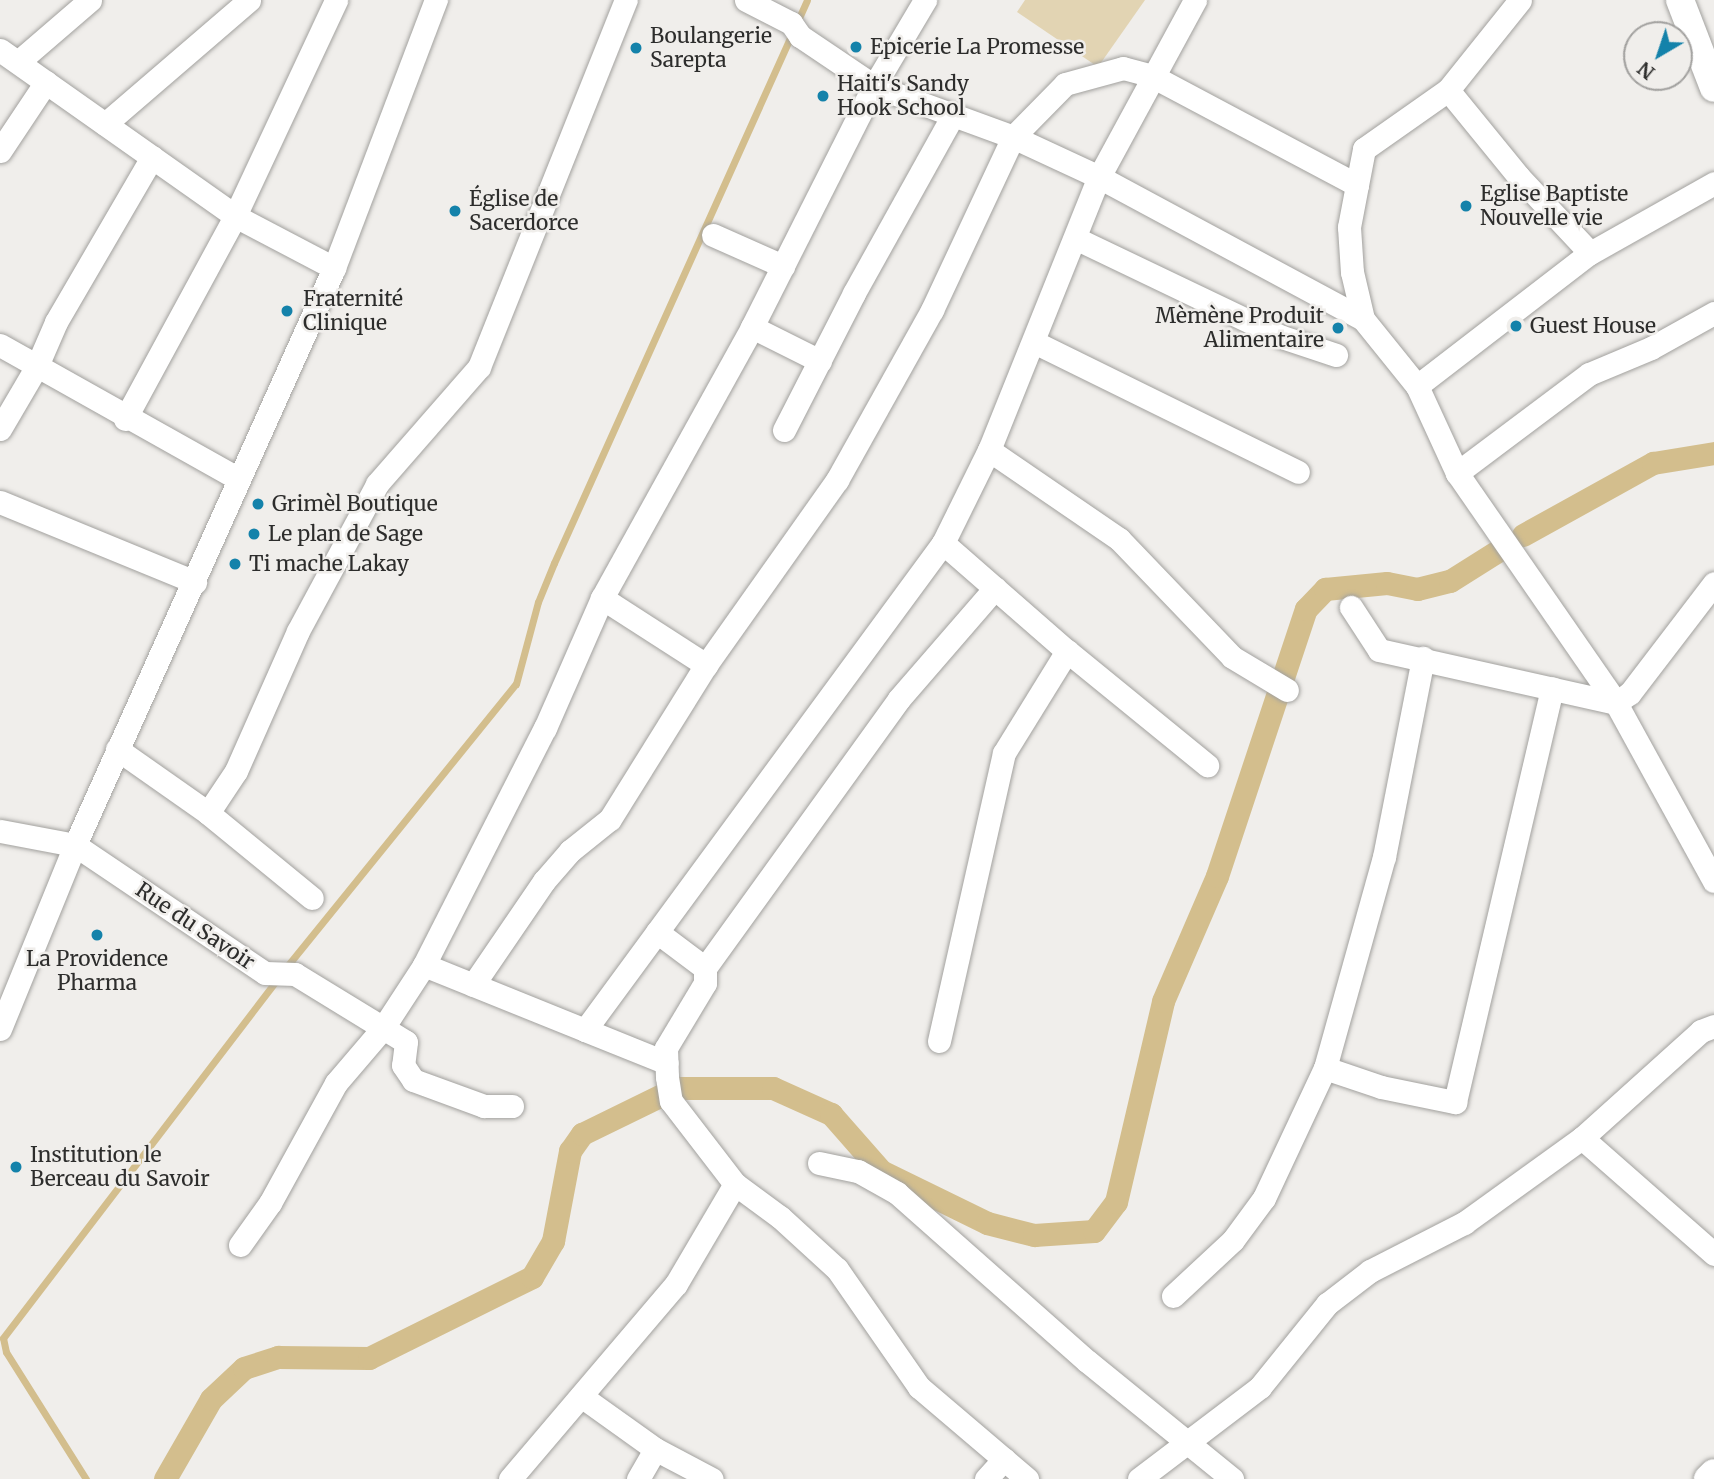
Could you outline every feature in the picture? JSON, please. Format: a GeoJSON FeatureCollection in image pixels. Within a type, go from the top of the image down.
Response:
{"type":"FeatureCollection","features":[{"type":"Feature","properties":{"kind":"street"},"geometry":{"type":"LineString","coordinates":[[90,0],[9,56],[235,216],[334,268]]}},
{"type":"Feature","properties":{"kind":"street"},"geometry":{"type":"LineString","coordinates":[[105,124],[249,0]]}},
{"type":"Feature","properties":{"kind":"street"},"geometry":{"type":"LineString","coordinates":[[125,419],[235,216],[335,0]]}},
{"type":"Feature","properties":{"kind":"street"},"geometry":{"type":"LineString","coordinates":[[0,1029],[117,749],[195,582],[237,478],[334,268],[436,0]]}},
{"type":"Feature","properties":{"kind":"street"},"geometry":{"type":"LineString","coordinates":[[208,813],[236,771],[298,631],[377,484],[479,367],[626,0]]}},
{"type":"Feature","properties":{"kind":"street"},"geometry":{"type":"LineString","coordinates":[[746,0],[796,29],[874,86],[1013,137],[1100,177],[1363,319],[1417,386],[1457,473],[1616,703],[1714,881]]}},
{"type":"Feature","properties":{"kind":"street"},"geometry":{"type":"LineString","coordinates":[[240,1245],[270,1203],[336,1083],[383,1028],[425,965],[545,728],[602,598],[752,327],[874,86],[925,0]]}},
{"type":"Feature","properties":{"kind":"street"},"geometry":{"type":"LineString","coordinates":[[585,1030],[943,543],[989,450],[1100,177],[1195,0]]}},
{"type":"Feature","properties":{"kind":"street"},"geometry":{"type":"LineString","coordinates":[[1363,319],[1352,272],[1349,227],[1364,149],[1448,90],[1520,0]]}},
{"type":"Feature","properties":{"kind":"street"},"geometry":{"type":"LineString","coordinates":[[1681,0],[1714,88]]}},
{"type":"Feature","properties":{"kind":"street"},"geometry":{"type":"LineString","coordinates":[[473,985],[544,881],[570,851],[610,819],[706,665],[837,480],[951,274],[1013,137],[1065,84],[1123,68],[1152,76],[1357,185]]}},
{"type":"Feature","properties":{"kind":"street"},"geometry":{"type":"LineString","coordinates":[[0,150],[46,82]]}},
{"type":"Feature","properties":{"kind":"street"},"geometry":{"type":"LineString","coordinates":[[1448,90],[1519,177],[1590,253]]}},
{"type":"Feature","properties":{"kind":"street"},"geometry":{"type":"LineString","coordinates":[[784,430],[953,115]]}},
{"type":"Feature","properties":{"kind":"street"},"geometry":{"type":"LineString","coordinates":[[0,429],[37,366],[56,322],[152,157]]}},
{"type":"Feature","properties":{"kind":"street"},"geometry":{"type":"LineString","coordinates":[[1417,386],[1590,253],[1714,183]]}},
{"type":"Feature","properties":{"kind":"street"},"geometry":{"type":"LineString","coordinates":[[713,235],[783,266]]}},
{"type":"Feature","properties":{"kind":"street"},"geometry":{"type":"LineString","coordinates":[[1075,238],[1282,337],[1336,355]]}},
{"type":"Feature","properties":{"kind":"street"},"geometry":{"type":"LineString","coordinates":[[1457,473],[1589,374],[1651,348],[1714,313]]}},
{"type":"Feature","properties":{"kind":"street"},"geometry":{"type":"LineString","coordinates":[[752,327],[820,361]]}},
{"type":"Feature","properties":{"kind":"street"},"geometry":{"type":"LineString","coordinates":[[1034,342],[1298,472]]}},
{"type":"Feature","properties":{"kind":"street"},"geometry":{"type":"LineString","coordinates":[[0,345],[125,419],[237,478]]}},
{"type":"Feature","properties":{"kind":"street"},"geometry":{"type":"LineString","coordinates":[[989,450],[1119,539],[1232,657],[1282,688]]}},
{"type":"Feature","properties":{"kind":"street"},"geometry":{"type":"LineString","coordinates":[[0,502],[195,582]]}},
{"type":"Feature","properties":{"kind":"street"},"geometry":{"type":"LineString","coordinates":[[943,543],[1066,651],[1207,765]]}},
{"type":"Feature","properties":{"kind":"street"},"geometry":{"type":"LineString","coordinates":[[1351,607],[1379,650],[1616,703],[1630,693],[1714,583]]}},
{"type":"Feature","properties":{"kind":"street"},"geometry":{"type":"LineString","coordinates":[[995,589],[899,699],[705,968],[705,983],[666,1048],[671,1101],[734,1184],[780,1217],[837,1269],[919,1387],[1027,1479]]}},
{"type":"Feature","properties":{"kind":"street"},"geometry":{"type":"LineString","coordinates":[[602,598],[706,665]]}},
{"type":"Feature","properties":{"kind":"street"},"geometry":{"type":"LineString","coordinates":[[939,1041],[1004,752],[1066,651]]}},
{"type":"Feature","properties":{"kind":"street"},"geometry":{"type":"LineString","coordinates":[[1173,1296],[1233,1240],[1264,1198],[1325,1068],[1384,857],[1423,659]]}},
{"type":"Feature","properties":{"kind":"street"},"geometry":{"type":"LineString","coordinates":[[1325,1068],[1381,1087],[1455,1102],[1552,688]]}},
{"type":"Feature","properties":{"kind":"street"},"geometry":{"type":"LineString","coordinates":[[117,749],[208,813],[312,898]]}},
{"type":"Feature","properties":{"kind":"street","name":"Rue du Savoir"},"geometry":{"type":"LineString","coordinates":[[0,831],[75,845],[265,973],[283,973],[383,1028],[406,1042],[403,1065],[413,1080],[484,1106],[512,1106]]}},
{"type":"Feature","properties":{"kind":"street"},"geometry":{"type":"LineString","coordinates":[[657,932],[705,968]]}},
{"type":"Feature","properties":{"kind":"street"},"geometry":{"type":"LineString","coordinates":[[425,965],[585,1030],[667,1070]]}},
{"type":"Feature","properties":{"kind":"street"},"geometry":{"type":"LineString","coordinates":[[1139,1479],[1260,1387],[1337,1296],[1370,1271],[1464,1223],[1581,1138],[1701,1031],[1714,1026]]}},
{"type":"Feature","properties":{"kind":"street"},"geometry":{"type":"LineString","coordinates":[[1581,1138],[1714,1254]]}},
{"type":"Feature","properties":{"kind":"street"},"geometry":{"type":"LineString","coordinates":[[819,1163],[858,1171],[897,1193],[1232,1479]]}},
{"type":"Feature","properties":{"kind":"street"},"geometry":{"type":"LineString","coordinates":[[510,1479],[676,1284],[734,1184]]}},
{"type":"Feature","properties":{"kind":"street"},"geometry":{"type":"LineString","coordinates":[[581,1396],[655,1449],[712,1479]]}},
{"type":"Feature","properties":{"kind":"street"},"geometry":{"type":"LineString","coordinates":[[638,1479],[655,1449]]}},
{"type":"Feature","properties":{"kind":"street"},"geometry":{"type":"LineString","coordinates":[[986,1479],[1004,1460]]}},
{"type":"Feature","properties":{"kind":"street"},"geometry":{"type":"LineString","coordinates":[[1708,1479],[1714,1473]]}},
{"type":"Feature","properties":{"kind":"shaded area"},"geometry":{"type":"Polygon","coordinates":[[[1025,0],[1145,0],[1098,67],[1017,12],[1025,0]]]}},
{"type":"Feature","properties":{"kind":"waterway"},"geometry":{"type":"LineString","coordinates":[[284,970],[516,684],[538,602],[554,563],[807,0]]}},
{"type":"Feature","properties":{"kind":"waterway"},"geometry":{"type":"LineString","coordinates":[[1523,535],[1653,463],[1714,453]]}},
{"type":"Feature","properties":{"kind":"waterway"},"geometry":{"type":"LineString","coordinates":[[165,1479],[211,1399],[244,1368],[278,1357],[369,1358],[532,1277],[553,1241],[570,1151],[582,1134],[676,1088],[773,1088],[831,1114],[881,1171],[987,1223],[1034,1235],[1094,1231],[1116,1202],[1163,1001],[1217,876],[1306,609],[1325,589],[1387,583],[1417,589],[1450,581],[1501,549]]}},
{"type":"Feature","properties":{"kind":"waterway"},"geometry":{"type":"LineString","coordinates":[[86,1479],[6,1352],[3,1338],[277,979]]}},
{"type":"Feature","properties":{"kind":"place","name":"Epicerie La Promesse"},"geometry":{"type":"Point","coordinates":[856,47]}},
{"type":"Feature","properties":{"kind":"place","name":"Boulangerie Sarepta"},"geometry":{"type":"Point","coordinates":[636,48]}},
{"type":"Feature","properties":{"kind":"place","name":"Haiti's Sandy Hook School"},"geometry":{"type":"Point","coordinates":[823,96]}},
{"type":"Feature","properties":{"kind":"place","name":"Eglise Baptiste Nouvelle vie"},"geometry":{"type":"Point","coordinates":[1466,206]}},
{"type":"Feature","properties":{"kind":"place","name":"Église de Sacerdorce"},"geometry":{"type":"Point","coordinates":[455,211]}},
{"type":"Feature","properties":{"kind":"place","name":"Fraternité Clinique"},"geometry":{"type":"Point","coordinates":[287,311]}},
{"type":"Feature","properties":{"kind":"place","name":"Guest House"},"geometry":{"type":"Point","coordinates":[1516,326]}},
{"type":"Feature","properties":{"kind":"place","name":"Mèmène Produit Alimentaire"},"geometry":{"type":"Point","coordinates":[1338,328]}},
{"type":"Feature","properties":{"kind":"place","name":"Grimèl Boutique"},"geometry":{"type":"Point","coordinates":[258,504]}},
{"type":"Feature","properties":{"kind":"place","name":"Le plan de Sage"},"geometry":{"type":"Point","coordinates":[254,534]}},
{"type":"Feature","properties":{"kind":"place","name":"Ti mache Lakay"},"geometry":{"type":"Point","coordinates":[235,564]}},
{"type":"Feature","properties":{"kind":"place","name":"La Providence Pharma"},"geometry":{"type":"Point","coordinates":[97,935]}},
{"type":"Feature","properties":{"kind":"place","name":"Institution le Berceau du Savoir"},"geometry":{"type":"Point","coordinates":[16,1167]}}]}
